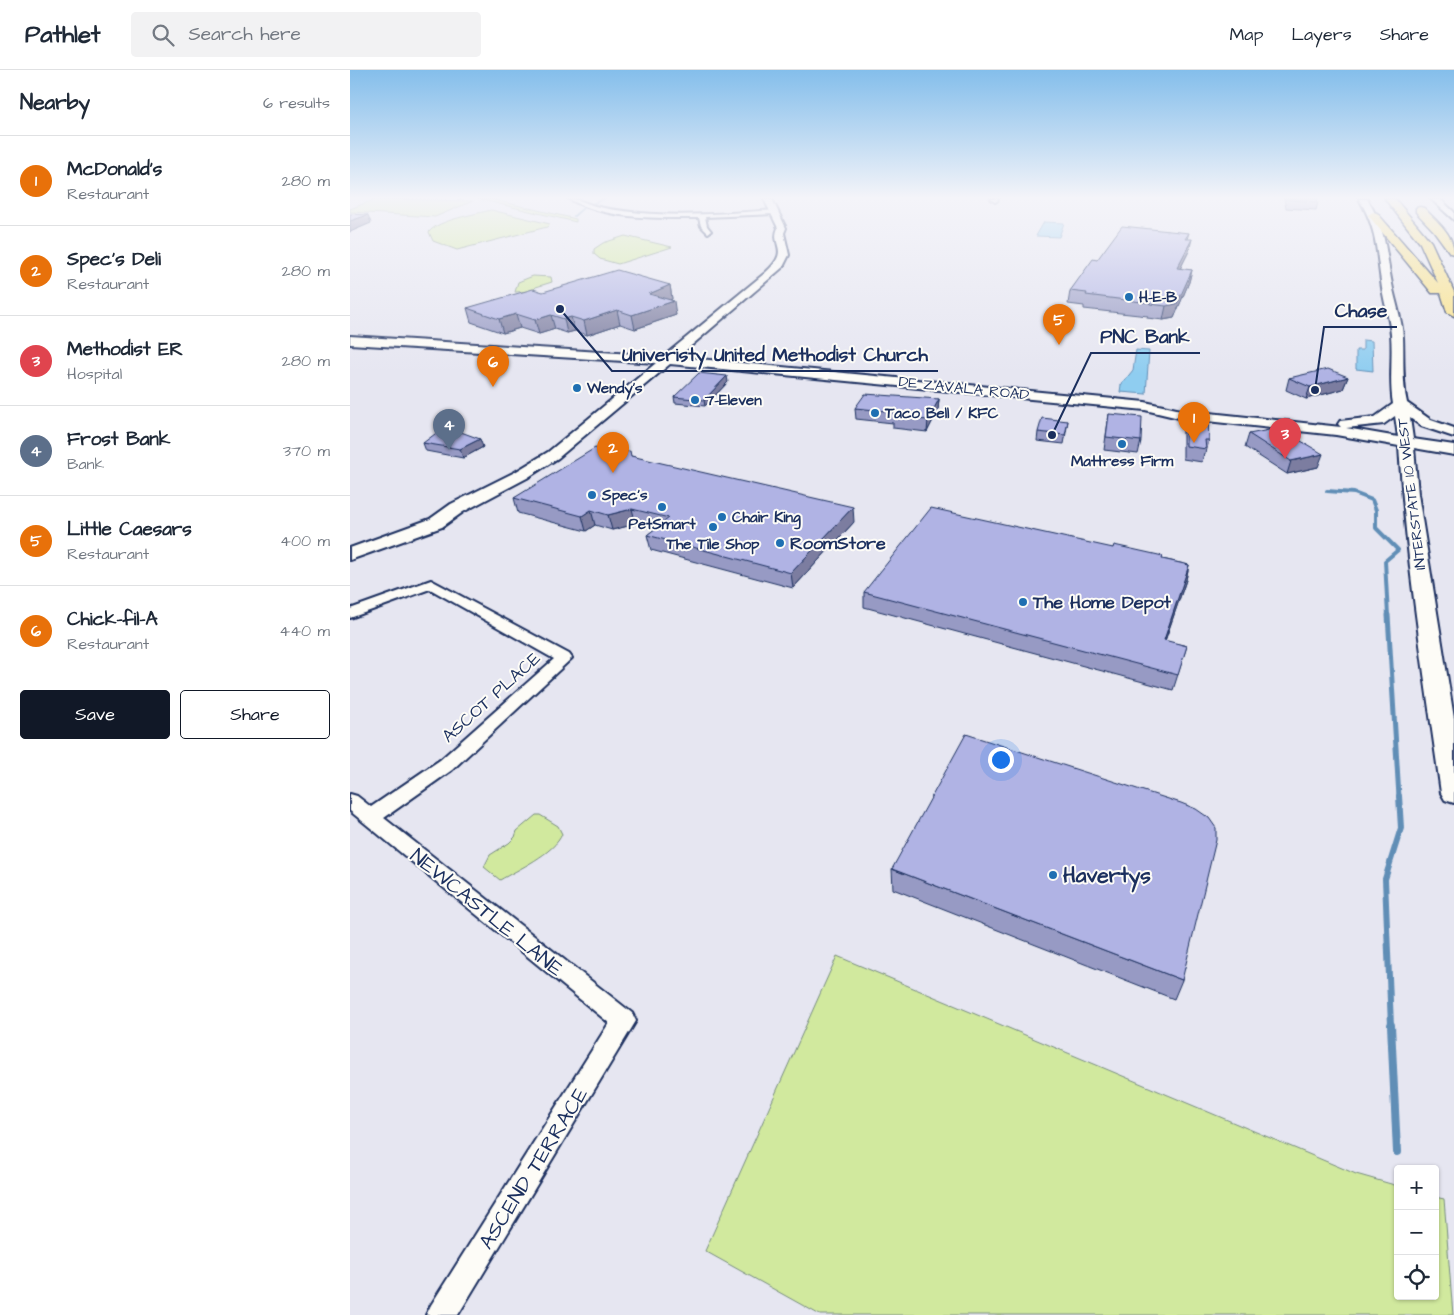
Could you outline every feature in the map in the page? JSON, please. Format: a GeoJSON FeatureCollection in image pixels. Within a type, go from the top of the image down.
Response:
{"type":"FeatureCollection","features":[{"type":"Feature","properties":{"kind":"highway"},"geometry":{"type":"LineString","coordinates":[[1408,257],[1454,313]]}},
{"type":"Feature","properties":{"kind":"highway"},"geometry":{"type":"LineString","coordinates":[[1432,257],[1445,286],[1454,313]]}},
{"type":"Feature","properties":{"kind":"main road"},"geometry":{"type":"LineString","coordinates":[[350,554],[436,523],[456,508],[522,475],[563,449],[778,268],[783,257]]}},
{"type":"Feature","properties":{"kind":"main road","name":"INTERSTATE 10 WEST"},"geometry":{"type":"LineString","coordinates":[[1384,257],[1386,282],[1397,335],[1397,384],[1405,437],[1419,465],[1426,612],[1454,793]]}},
{"type":"Feature","properties":{"kind":"main road","name":"DE ZAVALA ROAD"},"geometry":{"type":"LineString","coordinates":[[350,340],[667,360],[1160,408],[1179,414],[1340,427],[1405,437],[1454,440]]}},
{"type":"Feature","properties":{"kind":"main road"},"geometry":{"type":"LineString","coordinates":[[1340,427],[1379,421],[1401,405],[1426,423],[1454,432]]}},
{"type":"Feature","properties":{"kind":"main road"},"geometry":{"type":"LineString","coordinates":[[1340,427],[1391,456],[1419,465],[1454,460]]}},
{"type":"Feature","properties":{"kind":"main road","name":"DE ZAVALA ROAD"},"geometry":{"type":"LineString","coordinates":[[1405,437],[1454,450]]}},
{"type":"Feature","properties":{"kind":"main road"},"geometry":{"type":"LineString","coordinates":[[350,540],[425,514],[456,508]]}},
{"type":"Feature","properties":{"kind":"street","name":"ASCOT PLACE"},"geometry":{"type":"LineString","coordinates":[[350,614],[431,584],[564,658],[446,765],[370,818]]}},
{"type":"Feature","properties":{"kind":"street","name":"NEWCASTLE LANE"},"geometry":{"type":"LineString","coordinates":[[350,801],[624,1021]]}},
{"type":"Feature","properties":{"kind":"street","name":"ASCEND TERRACE"},"geometry":{"type":"LineString","coordinates":[[441,1315],[624,1021]]}},
{"type":"Feature","properties":{"kind":"green space"},"geometry":{"type":"Polygon","coordinates":[[[598,257],[640,257],[618,264],[598,257]]]}},
{"type":"Feature","properties":{"kind":"green space"},"geometry":{"type":"Polygon","coordinates":[[[533,276],[551,277],[552,282],[536,287],[532,291],[515,292],[518,282],[533,276]]]}},
{"type":"Feature","properties":{"kind":"green space"},"geometry":{"type":"Polygon","coordinates":[[[536,815],[540,815],[558,826],[562,834],[552,848],[544,854],[500,880],[484,867],[490,855],[509,843],[515,837],[517,831],[536,815]]]}},
{"type":"Feature","properties":{"kind":"green space"},"geometry":{"type":"Polygon","coordinates":[[[837,956],[1356,1174],[1394,1185],[1394,1300],[1439,1300],[1439,1198],[1444,1199],[1453,1315],[820,1315],[705,1251],[837,956]]]}},
{"type":"Feature","properties":{"kind":"water"},"geometry":{"type":"Polygon","coordinates":[[[1363,340],[1372,341],[1373,371],[1356,369],[1356,350],[1363,350],[1363,340]]]}},
{"type":"Feature","properties":{"kind":"water"},"geometry":{"type":"Polygon","coordinates":[[[1136,350],[1149,351],[1146,394],[1120,392],[1121,385],[1133,370],[1136,350]]]}},
{"type":"Feature","properties":{"kind":"building"},"geometry":{"type":"Polygon","coordinates":[[[1099,257],[1183,257],[1177,268],[1192,270],[1177,304],[1166,306],[1070,291],[1093,259],[1097,260],[1099,257]]]}},
{"type":"Feature","properties":{"kind":"building"},"geometry":{"type":"Polygon","coordinates":[[[617,270],[670,285],[649,294],[674,301],[632,315],[617,310],[584,321],[571,317],[564,319],[551,315],[535,320],[516,314],[499,319],[467,308],[533,289],[543,292],[617,270]]]}},
{"type":"Feature","properties":{"kind":"building"},"geometry":{"type":"Polygon","coordinates":[[[1328,369],[1348,377],[1310,387],[1289,378],[1328,369]]]}},
{"type":"Feature","properties":{"kind":"building"},"geometry":{"type":"Polygon","coordinates":[[[699,373],[727,376],[704,400],[674,397],[699,373]]]}},
{"type":"Feature","properties":{"kind":"building"},"geometry":{"type":"Polygon","coordinates":[[[865,394],[939,399],[928,420],[893,417],[896,412],[855,408],[865,394]]]}},
{"type":"Feature","properties":{"kind":"building"},"geometry":{"type":"Polygon","coordinates":[[[1109,414],[1142,417],[1141,441],[1106,437],[1109,414]]]}},
{"type":"Feature","properties":{"kind":"building"},"geometry":{"type":"Polygon","coordinates":[[[1186,415],[1208,417],[1209,440],[1205,440],[1206,449],[1186,446],[1186,415]]]}},
{"type":"Feature","properties":{"kind":"building"},"geometry":{"type":"Polygon","coordinates":[[[1042,418],[1068,421],[1065,435],[1038,432],[1042,418]]]}},
{"type":"Feature","properties":{"kind":"building"},"geometry":{"type":"Polygon","coordinates":[[[1279,428],[1323,454],[1291,461],[1249,434],[1279,428]]]}},
{"type":"Feature","properties":{"kind":"building"},"geometry":{"type":"Polygon","coordinates":[[[439,431],[449,433],[461,432],[480,439],[460,449],[423,443],[439,431]]]}},
{"type":"Feature","properties":{"kind":"building"},"geometry":{"type":"Polygon","coordinates":[[[595,448],[617,453],[630,451],[631,456],[853,507],[791,573],[647,535],[669,518],[632,509],[608,515],[591,510],[582,516],[514,498],[595,448]]]}},
{"type":"Feature","properties":{"kind":"building","name":"The Home Depot"},"geometry":{"type":"Polygon","coordinates":[[[931,508],[1113,548],[1114,545],[1163,556],[1162,559],[1189,565],[1164,640],[1187,646],[1178,675],[864,592],[931,508]]]}},
{"type":"Feature","properties":{"kind":"building","name":"Havertys"},"geometry":{"type":"Polygon","coordinates":[[[966,734],[1181,803],[1196,809],[1209,818],[1216,828],[1216,840],[1182,980],[892,869],[966,734]]]}},
{"type":"Feature","properties":{"kind":"waterway"},"geometry":{"type":"LineString","coordinates":[[1327,491],[1354,493],[1372,500],[1376,510],[1376,528],[1398,550],[1385,561],[1388,616]]}},
{"type":"Feature","properties":{"kind":"waterway"},"geometry":{"type":"LineString","coordinates":[[1388,615],[1399,797]]}},
{"type":"Feature","properties":{"kind":"waterway"},"geometry":{"type":"LineString","coordinates":[[1391,1026],[1385,879],[1401,828],[1399,796]]}},
{"type":"Feature","properties":{"kind":"waterway"},"geometry":{"type":"LineString","coordinates":[[1391,1025],[1397,1152]]}},
{"type":"Feature","properties":{"kind":"place","name":"H-E-B"},"geometry":{"type":"Point","coordinates":[1129,297]}},
{"type":"Feature","properties":{"kind":"place","name":"Univeristy United Methodist Church"},"geometry":{"type":"Point","coordinates":[560,309]}},
{"type":"Feature","properties":{"kind":"place","name":"Little Caesars"},"geometry":{"type":"Point","coordinates":[1059,345]}},
{"type":"Feature","properties":{"kind":"place","name":"Chick-fil-A"},"geometry":{"type":"Point","coordinates":[493,387]}},
{"type":"Feature","properties":{"kind":"place","name":"Wendy's"},"geometry":{"type":"Point","coordinates":[577,388]}},
{"type":"Feature","properties":{"kind":"place","name":"Chase"},"geometry":{"type":"Point","coordinates":[1315,390]}},
{"type":"Feature","properties":{"kind":"place","name":"7-Eleven"},"geometry":{"type":"Point","coordinates":[695,400]}},
{"type":"Feature","properties":{"kind":"place","name":"Taco Bell / KFC"},"geometry":{"type":"Point","coordinates":[875,413]}},
{"type":"Feature","properties":{"kind":"place","name":"PNC Bank"},"geometry":{"type":"Point","coordinates":[1052,435]}},
{"type":"Feature","properties":{"kind":"place","name":"McDonald's"},"geometry":{"type":"Point","coordinates":[1194,443]}},
{"type":"Feature","properties":{"kind":"place","name":"Mattress Firm"},"geometry":{"type":"Point","coordinates":[1122,444]}},
{"type":"Feature","properties":{"kind":"place","name":"Frost Bank"},"geometry":{"type":"Point","coordinates":[449,450]}},
{"type":"Feature","properties":{"kind":"place","name":"Methodist ER"},"geometry":{"type":"Point","coordinates":[1285,459]}},
{"type":"Feature","properties":{"kind":"place","name":"Spec's Deli"},"geometry":{"type":"Point","coordinates":[613,473]}},
{"type":"Feature","properties":{"kind":"place","name":"Spec's"},"geometry":{"type":"Point","coordinates":[592,495]}},
{"type":"Feature","properties":{"kind":"place","name":"PetSmart"},"geometry":{"type":"Point","coordinates":[662,507]}},
{"type":"Feature","properties":{"kind":"place","name":"Chair King"},"geometry":{"type":"Point","coordinates":[722,517]}},
{"type":"Feature","properties":{"kind":"place","name":"The Tile Shop"},"geometry":{"type":"Point","coordinates":[713,527]}},
{"type":"Feature","properties":{"kind":"place","name":"RoomStore"},"geometry":{"type":"Point","coordinates":[780,543]}},
{"type":"Feature","properties":{"kind":"place","name":"The Home Depot"},"geometry":{"type":"Point","coordinates":[1023,602]}},
{"type":"Feature","properties":{"kind":"place","name":"Havertys"},"geometry":{"type":"Point","coordinates":[1053,875]}}]}
